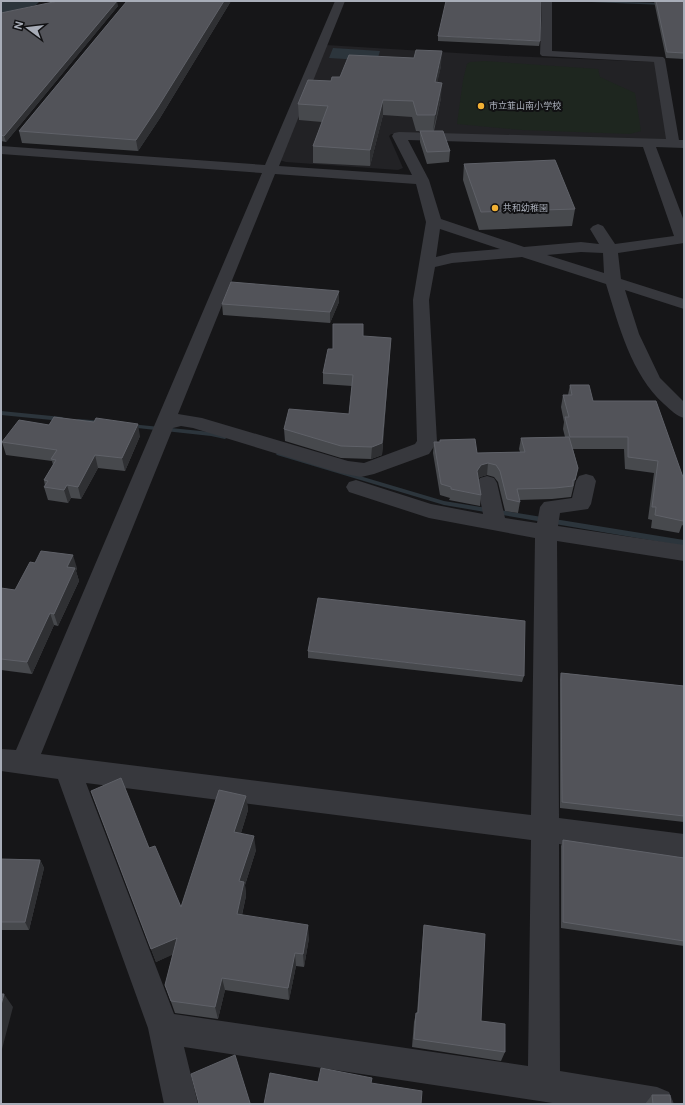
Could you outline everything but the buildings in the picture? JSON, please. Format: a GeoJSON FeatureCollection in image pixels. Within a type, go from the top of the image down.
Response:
{"type":"FeatureCollection","features":[{"type":"Feature","properties":{"kind":"street"},"geometry":{"type":"LineString","coordinates":[[340,1],[162,427],[12,762],[684,847]]}},
{"type":"Feature","properties":{"kind":"street"},"geometry":{"type":"LineString","coordinates":[[162,427],[181,420],[195,422],[347,468],[361,470],[422,449],[427,442],[427,418],[421,300],[434,222],[422,180],[399,136],[679,144],[659,59],[546,54],[547,1]]}},
{"type":"Feature","properties":{"kind":"street"},"geometry":{"type":"LineString","coordinates":[[3,152],[17,138]]}},
{"type":"Feature","properties":{"kind":"street"},"geometry":{"type":"LineString","coordinates":[[426,264],[452,258],[581,247],[610,249],[683,239],[679,212],[648,144]]}},
{"type":"Feature","properties":{"kind":"street"},"geometry":{"type":"LineString","coordinates":[[3,152],[271,168],[422,180]]}},
{"type":"Feature","properties":{"kind":"street"},"geometry":{"type":"LineString","coordinates":[[434,222],[684,304]]}},
{"type":"Feature","properties":{"kind":"street"},"geometry":{"type":"LineString","coordinates":[[598,229],[610,249],[613,280],[630,334],[652,380],[674,405],[684,412]]}},
{"type":"Feature","properties":{"kind":"street"},"geometry":{"type":"LineString","coordinates":[[544,1085],[548,525],[551,507],[581,504],[586,481]]}},
{"type":"Feature","properties":{"kind":"street"},"geometry":{"type":"LineString","coordinates":[[486,484],[494,517]]}},
{"type":"Feature","properties":{"kind":"street"},"geometry":{"type":"LineString","coordinates":[[356,487],[429,511],[494,517],[548,525],[684,553]]}},
{"type":"Feature","properties":{"kind":"street"},"geometry":{"type":"LineString","coordinates":[[68,769],[164,1028],[180,1104]]}},
{"type":"Feature","properties":{"kind":"street"},"geometry":{"type":"LineString","coordinates":[[164,1028],[544,1085],[657,1104]]}},
{"type":"Feature","properties":{"kind":"shaded area","name":"市立韮山南小学校"},"geometry":{"type":"Polygon","coordinates":[[[326,45],[506,56],[655,62],[668,141],[391,134],[389,136],[403,168],[398,170],[286,162],[279,160],[326,45]]]}},
{"type":"Feature","properties":{"kind":"shaded area"},"geometry":{"type":"Polygon","coordinates":[[[333,48],[380,51],[377,61],[329,58],[333,48]]]}},
{"type":"Feature","properties":{"kind":"shaded area"},"geometry":{"type":"Polygon","coordinates":[[[485,61],[598,69],[600,77],[635,93],[641,131],[630,134],[522,130],[457,124],[463,80],[467,64],[470,62],[485,61]]]}},
{"type":"Feature","properties":{"kind":"waterway"},"geometry":{"type":"LineString","coordinates":[[1,8],[29,1]]}},
{"type":"Feature","properties":{"kind":"waterway"},"geometry":{"type":"LineString","coordinates":[[591,1],[664,4]]}},
{"type":"Feature","properties":{"kind":"waterway"},"geometry":{"type":"LineString","coordinates":[[1,413],[62,419]]}},
{"type":"Feature","properties":{"kind":"waterway"},"geometry":{"type":"LineString","coordinates":[[78,421],[104,423]]}},
{"type":"Feature","properties":{"kind":"waterway"},"geometry":{"type":"LineString","coordinates":[[130,426],[211,434],[225,437]]}},
{"type":"Feature","properties":{"kind":"waterway"},"geometry":{"type":"LineString","coordinates":[[279,454],[444,503],[684,543]]}},
{"type":"Feature","properties":{"kind":"place","name":"市立韮山南小学校"},"geometry":{"type":"Point","coordinates":[481,106]}},
{"type":"Feature","properties":{"kind":"place","name":"共和幼稚園"},"geometry":{"type":"Point","coordinates":[495,208]}}]}
